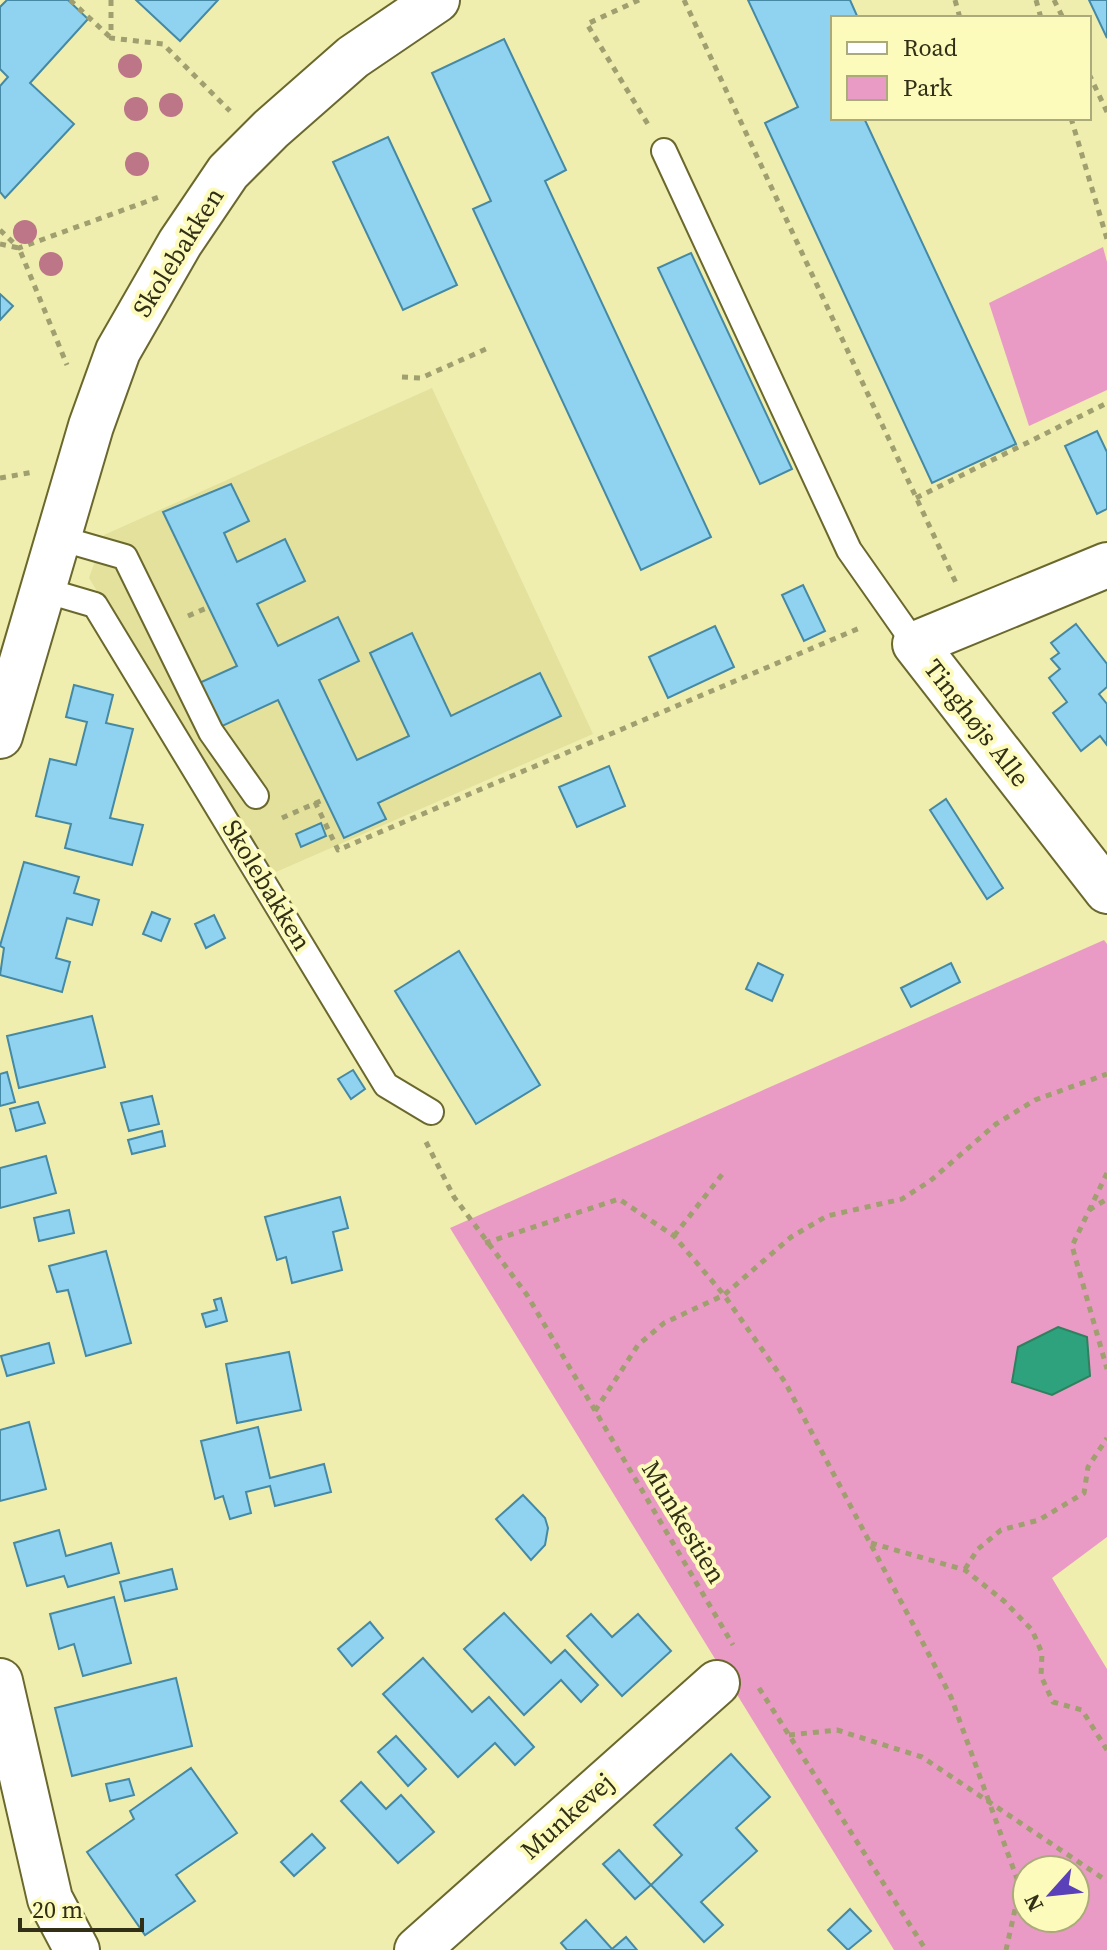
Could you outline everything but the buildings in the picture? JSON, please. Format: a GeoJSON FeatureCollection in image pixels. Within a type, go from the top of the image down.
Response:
{"type":"FeatureCollection","features":[{"type":"Feature","properties":{"kind":"street","name":"Skolebakken"},"geometry":{"type":"LineString","coordinates":[[0,736],[91,426],[118,351],[180,243],[228,172],[260,140],[353,57],[437,0]]}},
{"type":"Feature","properties":{"kind":"street","name":"Tinghøjs Alle"},"geometry":{"type":"LineString","coordinates":[[904,629],[973,620],[1107,565]]}},
{"type":"Feature","properties":{"kind":"street","name":"Tinghøjs Alle"},"geometry":{"type":"LineString","coordinates":[[904,629],[1107,891]]}},
{"type":"Feature","properties":{"kind":"street","name":"Munkevej"},"geometry":{"type":"LineString","coordinates":[[417,1950],[735,1670]]}},
{"type":"Feature","properties":{"kind":"street"},"geometry":{"type":"LineString","coordinates":[[0,1681],[50,1899],[77,1950]]}},
{"type":"Feature","properties":{"kind":"lane"},"geometry":{"type":"LineString","coordinates":[[664,151],[849,550],[904,629]]}},
{"type":"Feature","properties":{"kind":"lane"},"geometry":{"type":"LineString","coordinates":[[59,538],[125,557],[211,732],[256,796]]}},
{"type":"Feature","properties":{"kind":"lane","name":"Skolebakken"},"geometry":{"type":"LineString","coordinates":[[44,590],[95,605],[386,1085],[431,1112]]}},
{"type":"Feature","properties":{"kind":"path"},"geometry":{"type":"LineString","coordinates":[[70,0],[111,38],[163,44],[260,140]]}},
{"type":"Feature","properties":{"kind":"path"},"geometry":{"type":"LineString","coordinates":[[111,0],[111,38]]}},
{"type":"Feature","properties":{"kind":"path"},"geometry":{"type":"LineString","coordinates":[[639,0],[587,24],[664,151]]}},
{"type":"Feature","properties":{"kind":"path"},"geometry":{"type":"LineString","coordinates":[[684,0],[973,620]]}},
{"type":"Feature","properties":{"kind":"path"},"geometry":{"type":"LineString","coordinates":[[1091,78],[1107,112]]}},
{"type":"Feature","properties":{"kind":"path"},"geometry":{"type":"LineString","coordinates":[[1072,120],[1107,239]]}},
{"type":"Feature","properties":{"kind":"path"},"geometry":{"type":"LineString","coordinates":[[0,244],[19,248],[168,194]]}},
{"type":"Feature","properties":{"kind":"path"},"geometry":{"type":"LineString","coordinates":[[0,230],[19,248],[67,366]]}},
{"type":"Feature","properties":{"kind":"path"},"geometry":{"type":"LineString","coordinates":[[402,377],[421,378],[486,349]]}},
{"type":"Feature","properties":{"kind":"path"},"geometry":{"type":"LineString","coordinates":[[916,498],[1107,403]]}},
{"type":"Feature","properties":{"kind":"path"},"geometry":{"type":"LineString","coordinates":[[315,802],[338,850],[904,629]]}},
{"type":"Feature","properties":{"kind":"path"},"geometry":{"type":"LineString","coordinates":[[595,1411],[638,1345],[664,1323],[724,1295],[791,1237],[827,1216],[902,1199],[930,1181],[996,1124],[1035,1100],[1107,1074]]}},
{"type":"Feature","properties":{"kind":"path","name":"Munkestien"},"geometry":{"type":"LineString","coordinates":[[431,1112],[423,1136],[454,1197],[485,1243],[527,1295],[595,1411],[735,1670],[789,1735],[926,1950]]}},
{"type":"Feature","properties":{"kind":"path"},"geometry":{"type":"LineString","coordinates":[[674,1236],[724,1172]]}},
{"type":"Feature","properties":{"kind":"path"},"geometry":{"type":"LineString","coordinates":[[1107,1173],[1072,1246],[1107,1369]]}},
{"type":"Feature","properties":{"kind":"path"},"geometry":{"type":"LineString","coordinates":[[485,1243],[619,1199],[674,1236],[724,1295],[785,1382],[951,1697],[1020,1887],[1006,1950]]}},
{"type":"Feature","properties":{"kind":"path"},"geometry":{"type":"LineString","coordinates":[[1089,1211],[1107,1199]]}},
{"type":"Feature","properties":{"kind":"path"},"geometry":{"type":"LineString","coordinates":[[965,1570],[978,1549],[1001,1530],[1039,1520],[1084,1493],[1088,1467],[1107,1438]]}},
{"type":"Feature","properties":{"kind":"path"},"geometry":{"type":"LineString","coordinates":[[870,1542],[965,1570],[1004,1601],[1032,1630],[1042,1653],[1041,1676],[1053,1702],[1082,1710],[1107,1750]]}},
{"type":"Feature","properties":{"kind":"path"},"geometry":{"type":"LineString","coordinates":[[789,1735],[837,1730],[922,1757],[1107,1881]]}},
{"type":"Feature","properties":{"kind":"shaded area"},"geometry":{"type":"Polygon","coordinates":[[[432,388],[593,734],[269,875],[89,578],[104,535],[432,388]]]}},
{"type":"Feature","properties":{"kind":"shaded area"},"geometry":{"type":"Polygon","coordinates":[[[1058,1327],[1087,1337],[1090,1376],[1052,1395],[1012,1382],[1018,1347],[1058,1327]]]}},
{"type":"Feature","properties":{"kind":"green space"},"geometry":{"type":"Polygon","coordinates":[[[1103,247],[1107,262],[1107,390],[1029,426],[989,303],[1103,247]]]}},
{"type":"Feature","properties":{"kind":"green space"},"geometry":{"type":"Polygon","coordinates":[[[1104,940],[1107,944],[1107,1537],[1052,1578],[1107,1669],[1107,1950],[894,1950],[450,1228],[1104,940]]]}}]}
